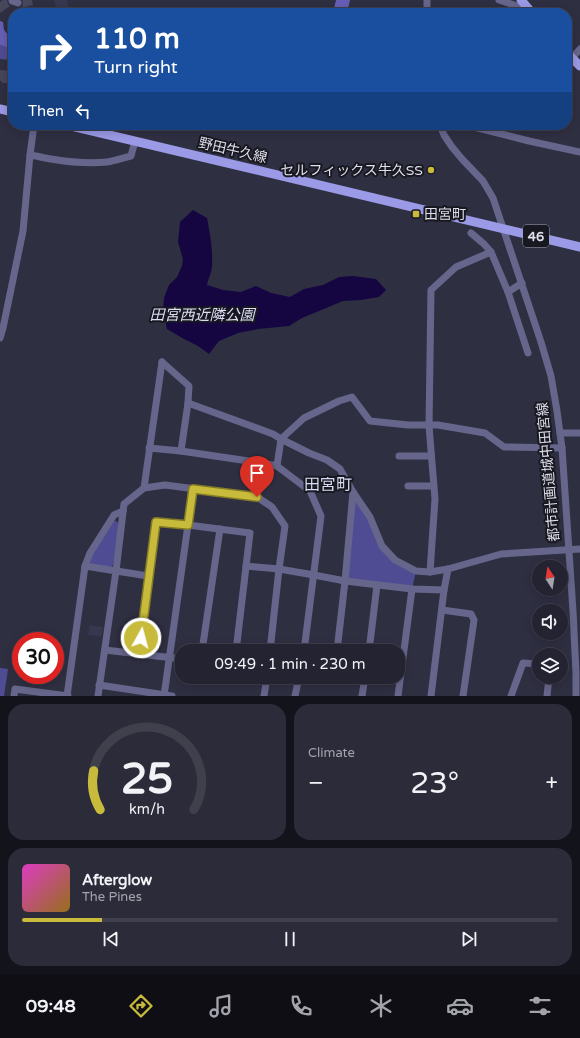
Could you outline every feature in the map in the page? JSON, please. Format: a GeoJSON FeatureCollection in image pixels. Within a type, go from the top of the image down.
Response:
{"type":"FeatureCollection","features":[{"type":"Feature","properties":{"kind":"main road"},"geometry":{"type":"LineString","coordinates":[[572,59],[580,66]]}},
{"type":"Feature","properties":{"kind":"main road","name":"野田牛久線"},"geometry":{"type":"LineString","coordinates":[[88,130],[135,141],[182,155],[580,247]]}},
{"type":"Feature","properties":{"kind":"street"},"geometry":{"type":"LineString","coordinates":[[499,0],[520,7],[522,2]]}},
{"type":"Feature","properties":{"kind":"street"},"geometry":{"type":"LineString","coordinates":[[0,338],[23,231],[33,130]]}},
{"type":"Feature","properties":{"kind":"street","name":"都市計画道城中田宮線"},"geometry":{"type":"LineString","coordinates":[[442,130],[452,147],[462,160],[483,181],[493,198],[539,335],[551,376],[562,448],[573,611],[576,696]]}},
{"type":"Feature","properties":{"kind":"street"},"geometry":{"type":"LineString","coordinates":[[494,130],[529,141],[580,152]]}},
{"type":"Feature","properties":{"kind":"street"},"geometry":{"type":"LineString","coordinates":[[30,155],[69,161],[108,162],[131,156],[135,141]]}},
{"type":"Feature","properties":{"kind":"street"},"geometry":{"type":"LineString","coordinates":[[471,233],[491,252],[508,292],[528,354]]}},
{"type":"Feature","properties":{"kind":"street"},"geometry":{"type":"LineString","coordinates":[[430,572],[434,499],[429,426],[431,290],[456,267],[491,252]]}},
{"type":"Feature","properties":{"kind":"street"},"geometry":{"type":"LineString","coordinates":[[508,292],[522,283]]}},
{"type":"Feature","properties":{"kind":"street"},"geometry":{"type":"LineString","coordinates":[[144,488],[162,362],[189,386],[181,451]]}},
{"type":"Feature","properties":{"kind":"street"},"geometry":{"type":"LineString","coordinates":[[277,466],[281,439],[304,418],[339,400],[352,397],[370,421],[408,425],[438,425],[485,432],[504,447],[562,448]]}},
{"type":"Feature","properties":{"kind":"street"},"geometry":{"type":"LineString","coordinates":[[188,403],[273,434],[309,453],[327,460],[340,469],[370,517],[382,546],[395,560],[416,571],[430,572],[448,569],[501,554],[580,549]]}},
{"type":"Feature","properties":{"kind":"street"},"geometry":{"type":"LineString","coordinates":[[560,433],[580,433]]}},
{"type":"Feature","properties":{"kind":"street"},"geometry":{"type":"LineString","coordinates":[[149,448],[181,451],[277,466],[310,491],[321,516],[306,644]]}},
{"type":"Feature","properties":{"kind":"street"},"geometry":{"type":"LineString","coordinates":[[399,456],[431,456]]}},
{"type":"Feature","properties":{"kind":"street"},"geometry":{"type":"LineString","coordinates":[[257,497],[262,463]]}},
{"type":"Feature","properties":{"kind":"street"},"geometry":{"type":"LineString","coordinates":[[98,696],[124,504],[144,488],[165,485],[257,497],[272,507],[285,526],[272,644]]}},
{"type":"Feature","properties":{"kind":"street"},"geometry":{"type":"LineString","coordinates":[[408,486],[433,486]]}},
{"type":"Feature","properties":{"kind":"street"},"geometry":{"type":"LineString","coordinates":[[164,695],[193,489]]}},
{"type":"Feature","properties":{"kind":"street"},"geometry":{"type":"LineString","coordinates":[[338,644],[353,492]]}},
{"type":"Feature","properties":{"kind":"street"},"geometry":{"type":"LineString","coordinates":[[14,696],[15,689],[48,695],[68,696],[85,566],[90,553],[114,515],[123,511]]}},
{"type":"Feature","properties":{"kind":"street"},"geometry":{"type":"LineString","coordinates":[[139,654],[156,522],[250,533],[237,644]]}},
{"type":"Feature","properties":{"kind":"street"},"geometry":{"type":"LineString","coordinates":[[203,644],[220,529]]}},
{"type":"Feature","properties":{"kind":"street"},"geometry":{"type":"LineString","coordinates":[[85,566],[148,576]]}},
{"type":"Feature","properties":{"kind":"street"},"geometry":{"type":"LineString","coordinates":[[246,566],[279,569],[345,581],[377,585],[412,589],[444,590]]}},
{"type":"Feature","properties":{"kind":"street"},"geometry":{"type":"LineString","coordinates":[[431,696],[448,569]]}},
{"type":"Feature","properties":{"kind":"street"},"geometry":{"type":"LineString","coordinates":[[370,644],[377,585]]}},
{"type":"Feature","properties":{"kind":"street"},"geometry":{"type":"LineString","coordinates":[[398,696],[412,589]]}},
{"type":"Feature","properties":{"kind":"street"},"geometry":{"type":"LineString","coordinates":[[442,610],[471,614],[474,620],[463,696]]}},
{"type":"Feature","properties":{"kind":"street"},"geometry":{"type":"LineString","coordinates":[[105,650],[175,658]]}},
{"type":"Feature","properties":{"kind":"street"},"geometry":{"type":"LineString","coordinates":[[511,696],[523,662],[532,663]]}},
{"type":"Feature","properties":{"kind":"street"},"geometry":{"type":"LineString","coordinates":[[264,696],[266,684]]}},
{"type":"Feature","properties":{"kind":"street"},"geometry":{"type":"LineString","coordinates":[[295,696],[298,684]]}},
{"type":"Feature","properties":{"kind":"street"},"geometry":{"type":"LineString","coordinates":[[362,696],[364,684]]}},
{"type":"Feature","properties":{"kind":"street"},"geometry":{"type":"LineString","coordinates":[[547,696],[548,684]]}},
{"type":"Feature","properties":{"kind":"street"},"geometry":{"type":"LineString","coordinates":[[99,685],[172,696]]}},
{"type":"Feature","properties":{"kind":"shaded area"},"geometry":{"type":"Polygon","coordinates":[[[54,0],[67,0],[69,8],[56,8],[54,0]]]}},
{"type":"Feature","properties":{"kind":"shaded area"},"geometry":{"type":"Polygon","coordinates":[[[336,0],[350,0],[348,8],[334,8],[336,0]]]}},
{"type":"Feature","properties":{"kind":"shaded area"},"geometry":{"type":"Polygon","coordinates":[[[0,21],[3,22],[4,30],[8,35],[8,48],[0,45],[0,21]]]}},
{"type":"Feature","properties":{"kind":"shaded area"},"geometry":{"type":"Polygon","coordinates":[[[0,45],[8,48],[8,60],[0,59],[0,45]]]}},
{"type":"Feature","properties":{"kind":"shaded area"},"geometry":{"type":"Polygon","coordinates":[[[353,492],[382,546],[395,560],[416,571],[412,589],[345,581],[353,492]]]}},
{"type":"Feature","properties":{"kind":"shaded area"},"geometry":{"type":"Polygon","coordinates":[[[114,521],[118,523],[119,527],[113,565],[110,568],[91,566],[90,558],[114,521]]]}},
{"type":"Feature","properties":{"kind":"shaded area"},"geometry":{"type":"Polygon","coordinates":[[[90,625],[103,627],[101,636],[88,635],[90,625]]]}},
{"type":"Feature","properties":{"kind":"shaded area"},"geometry":{"type":"Polygon","coordinates":[[[0,668],[8,669],[4,696],[0,696],[0,668]]]}},
{"type":"Feature","properties":{"kind":"water","name":"田宮西近隣公園"},"geometry":{"type":"Polygon","coordinates":[[[193,210],[207,218],[212,260],[207,285],[223,290],[241,292],[256,286],[271,293],[290,297],[304,289],[323,285],[339,277],[353,276],[376,279],[386,290],[379,297],[343,301],[302,318],[289,326],[258,329],[238,333],[219,341],[209,354],[198,346],[167,329],[163,311],[164,298],[169,285],[177,277],[182,266],[183,259],[178,242],[180,222],[193,210]]]}},
{"type":"Feature","properties":{"kind":"building"},"geometry":{"type":"Polygon","coordinates":[[[7,0],[10,6],[0,13],[0,2],[7,0]]]}},
{"type":"Feature","properties":{"kind":"building"},"geometry":{"type":"Polygon","coordinates":[[[22,0],[32,0],[33,5],[22,8],[22,0]]]}},
{"type":"Feature","properties":{"kind":"building"},"geometry":{"type":"Polygon","coordinates":[[[0,70],[8,71],[8,82],[2,83],[2,81],[0,81],[0,70]]]}},
{"type":"Feature","properties":{"kind":"place","name":"セルフィックス牛久SS"},"geometry":{"type":"Point","coordinates":[431,170]}},
{"type":"Feature","properties":{"kind":"place","name":"田宮町"},"geometry":{"type":"Point","coordinates":[416,214]}},
{"type":"Feature","properties":{"kind":"district","name":"田宮町"},"geometry":{"type":"Point","coordinates":[328,484]}},
{"type":"Feature","properties":{"kind":"route"},"geometry":{"type":"LineString","coordinates":[[141,638],[156,522],[188,525],[193,489],[257,497]]}}]}
